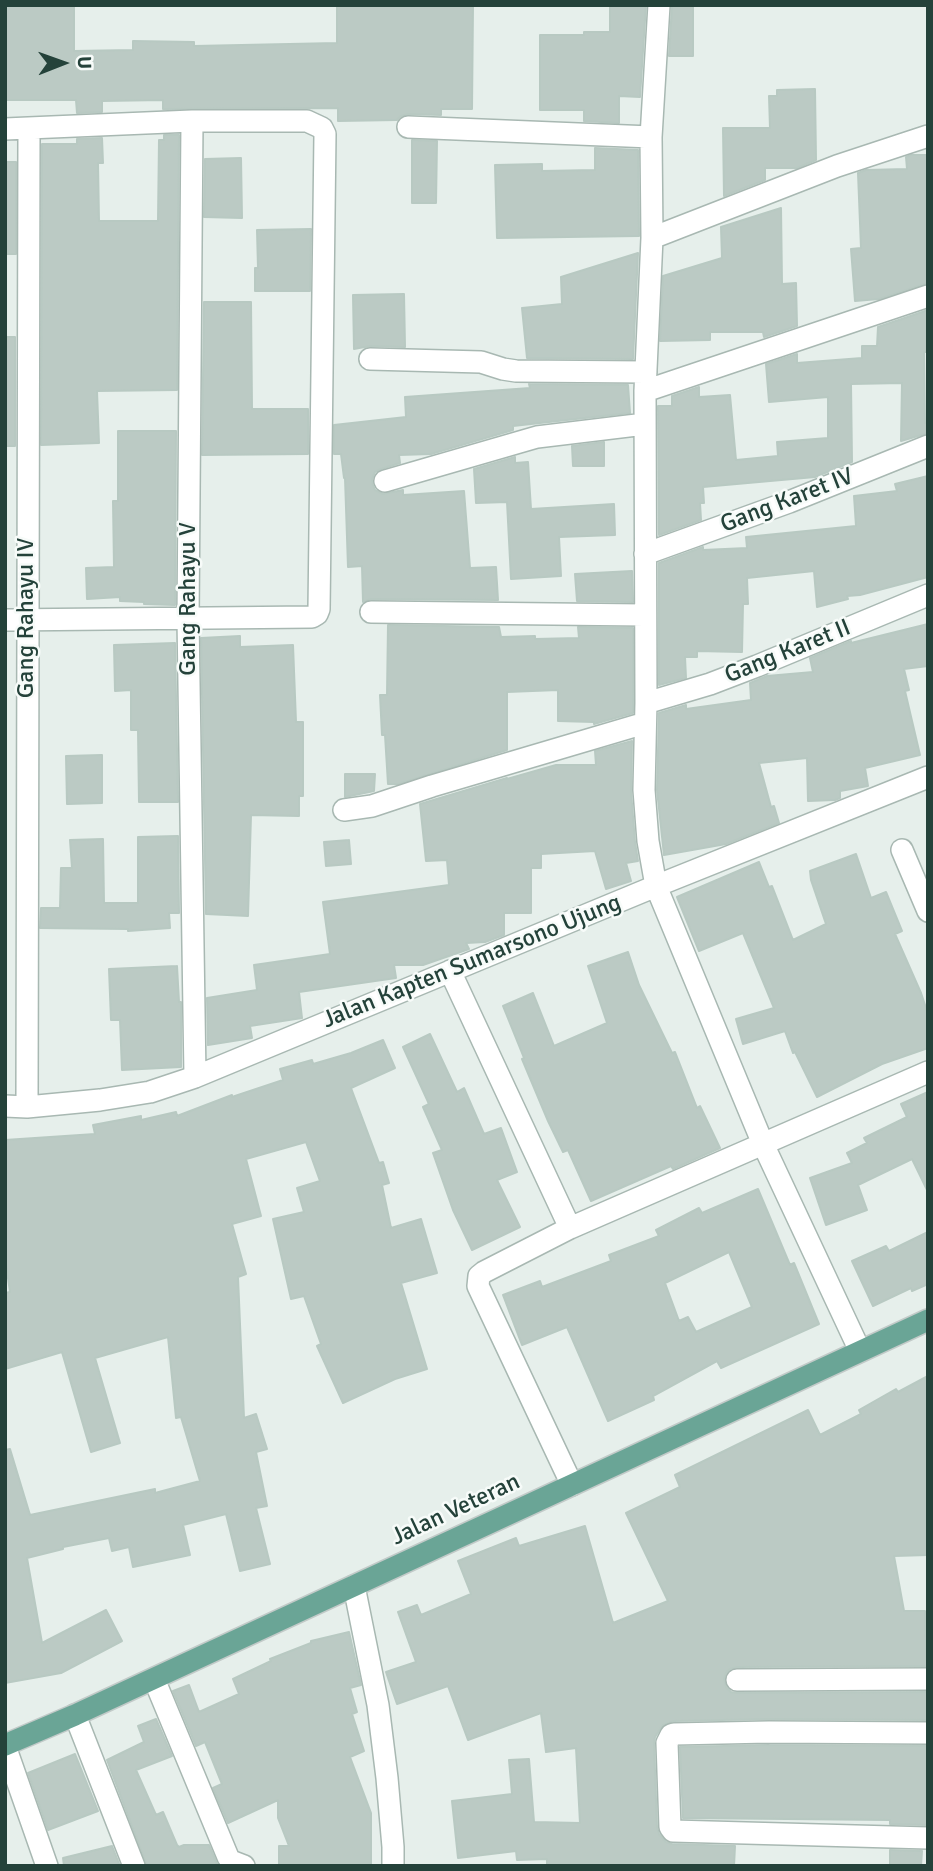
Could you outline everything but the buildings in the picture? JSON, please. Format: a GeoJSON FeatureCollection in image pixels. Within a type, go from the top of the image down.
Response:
{"type":"FeatureCollection","features":[{"type":"Feature","properties":{"kind":"main road","name":"Jalan Veteran"},"geometry":{"type":"LineString","coordinates":[[5,1745],[154,1679],[928,1320]]}},
{"type":"Feature","properties":{"kind":"street"},"geometry":{"type":"LineString","coordinates":[[659,5],[651,137],[652,238],[645,424],[645,817],[656,886],[763,1144],[860,1351]]}},
{"type":"Feature","properties":{"kind":"street"},"geometry":{"type":"LineString","coordinates":[[5,129],[192,121],[307,121],[322,128],[325,134],[317,614],[312,617],[5,620]]}},
{"type":"Feature","properties":{"kind":"street","name":"Gang Rahayu V"},"geometry":{"type":"LineString","coordinates":[[192,121],[188,618],[195,1077]]}},
{"type":"Feature","properties":{"kind":"street"},"geometry":{"type":"LineString","coordinates":[[408,127],[651,137]]}},
{"type":"Feature","properties":{"kind":"street","name":"Gang Rahayu IV"},"geometry":{"type":"LineString","coordinates":[[27,1107],[29,129]]}},
{"type":"Feature","properties":{"kind":"street"},"geometry":{"type":"LineString","coordinates":[[652,238],[837,166],[928,136]]}},
{"type":"Feature","properties":{"kind":"street"},"geometry":{"type":"LineString","coordinates":[[369,359],[481,362],[516,371],[646,381],[928,296]]}},
{"type":"Feature","properties":{"kind":"street"},"geometry":{"type":"LineString","coordinates":[[385,481],[527,439],[645,424]]}},
{"type":"Feature","properties":{"kind":"street","name":"Gang Karet IV"},"geometry":{"type":"LineString","coordinates":[[645,554],[789,502],[928,446]]}},
{"type":"Feature","properties":{"kind":"street","name":"Gang Karet II"},"geometry":{"type":"LineString","coordinates":[[344,810],[372,806],[645,713],[928,595]]}},
{"type":"Feature","properties":{"kind":"street"},"geometry":{"type":"LineString","coordinates":[[371,612],[644,615]]}},
{"type":"Feature","properties":{"kind":"street","name":"Jalan Kapten Sumarsono Ujung"},"geometry":{"type":"LineString","coordinates":[[5,1107],[100,1100],[137,1094],[195,1077],[928,776]]}},
{"type":"Feature","properties":{"kind":"street"},"geometry":{"type":"LineString","coordinates":[[902,850],[928,911]]}},
{"type":"Feature","properties":{"kind":"street"},"geometry":{"type":"LineString","coordinates":[[450,971],[570,1228]]}},
{"type":"Feature","properties":{"kind":"street"},"geometry":{"type":"LineString","coordinates":[[572,1485],[481,1293],[477,1281],[484,1272],[570,1228],[928,1072]]}},
{"type":"Feature","properties":{"kind":"street"},"geometry":{"type":"LineString","coordinates":[[354,1586],[378,1705],[393,1866]]}},
{"type":"Feature","properties":{"kind":"street"},"geometry":{"type":"LineString","coordinates":[[154,1679],[228,1857],[244,1866]]}},
{"type":"Feature","properties":{"kind":"street"},"geometry":{"type":"LineString","coordinates":[[737,1680],[928,1679]]}},
{"type":"Feature","properties":{"kind":"street"},"geometry":{"type":"LineString","coordinates":[[75,1715],[134,1866]]}},
{"type":"Feature","properties":{"kind":"street"},"geometry":{"type":"LineString","coordinates":[[928,1733],[674,1734],[667,1743],[670,1827],[673,1831],[928,1838]]}},
{"type":"Feature","properties":{"kind":"street"},"geometry":{"type":"LineString","coordinates":[[5,1745],[47,1866]]}}]}
